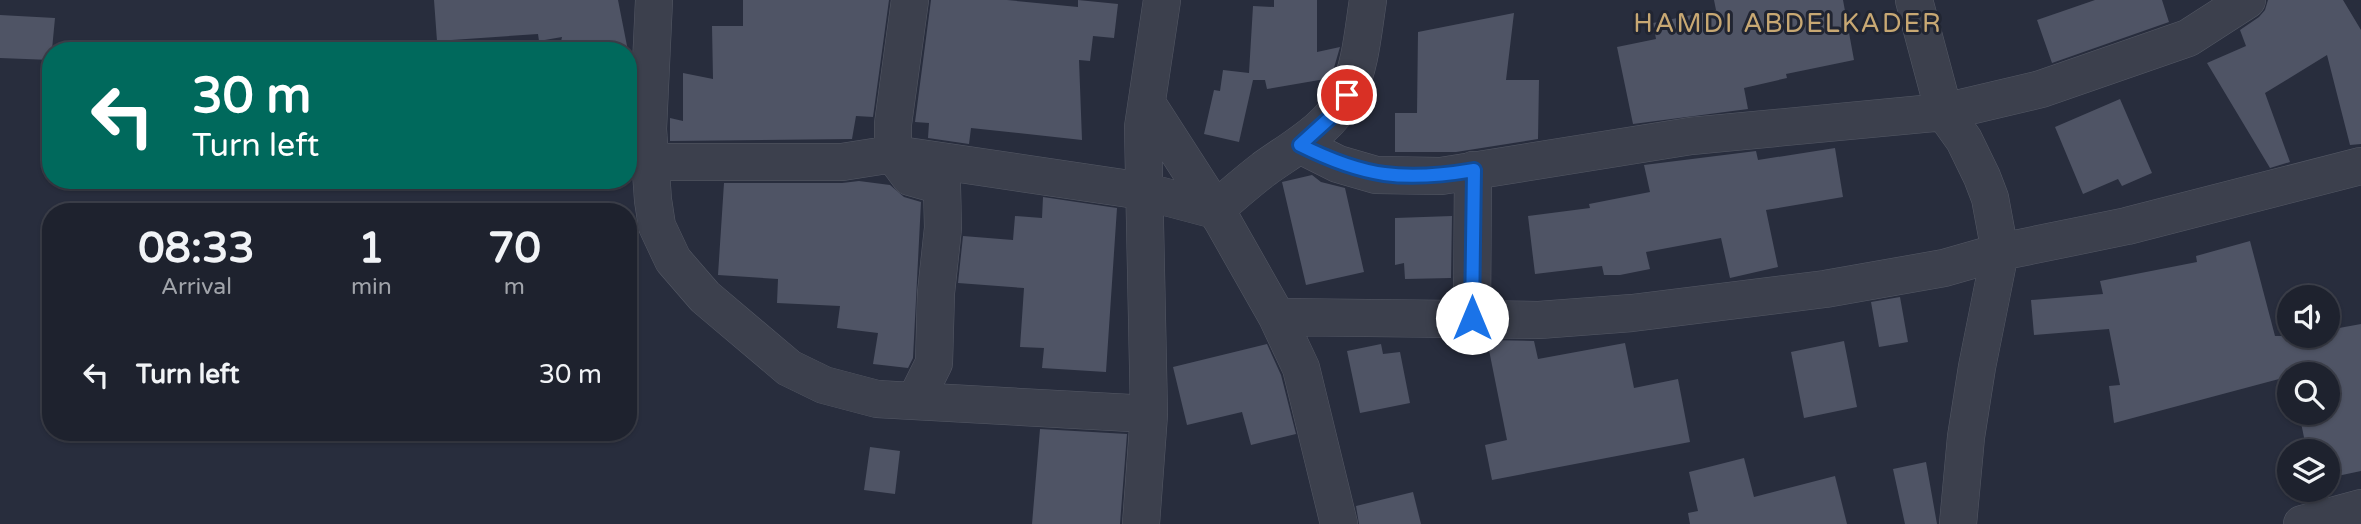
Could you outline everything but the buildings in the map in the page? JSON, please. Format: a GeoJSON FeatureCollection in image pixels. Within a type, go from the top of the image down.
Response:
{"type":"FeatureCollection","features":[{"type":"Feature","properties":{"kind":"street"},"geometry":{"type":"LineString","coordinates":[[654,0],[648,129],[657,226],[673,260],[705,297],[789,368],[824,385],[877,399],[1149,414]]}},
{"type":"Feature","properties":{"kind":"street"},"geometry":{"type":"LineString","coordinates":[[910,0],[894,124],[911,164],[942,186],[943,228],[936,293],[934,363],[915,401]]}},
{"type":"Feature","properties":{"kind":"street"},"geometry":{"type":"LineString","coordinates":[[1141,524],[1149,414],[1143,127],[1162,0]]}},
{"type":"Feature","properties":{"kind":"street"},"geometry":{"type":"LineString","coordinates":[[1215,210],[1264,169],[1300,145],[1333,115],[1347,95],[1357,67],[1368,0]]}},
{"type":"Feature","properties":{"kind":"street"},"geometry":{"type":"LineString","coordinates":[[1914,0],[1944,112],[1964,140],[1990,198],[2000,252],[1966,437],[1958,524]]}},
{"type":"Feature","properties":{"kind":"street"},"geometry":{"type":"LineString","coordinates":[[1300,145],[1338,164],[1376,175],[1441,176],[1690,136],[1944,112],[2041,89],[2188,38],[2247,0]]}},
{"type":"Feature","properties":{"kind":"street"},"geometry":{"type":"LineString","coordinates":[[1148,104],[1215,210],[1277,317],[1301,368],[1339,524]]}},
{"type":"Feature","properties":{"kind":"street"},"geometry":{"type":"LineString","coordinates":[[649,162],[911,164],[1143,191],[1215,210]]}},
{"type":"Feature","properties":{"kind":"street"},"geometry":{"type":"LineString","coordinates":[[1277,317],[1539,320],[1633,313],[1798,292],[1944,268],[2000,252],[2127,226],[2361,166]]}},
{"type":"Feature","properties":{"kind":"street"},"geometry":{"type":"LineString","coordinates":[[1472,318],[1474,170]]}},
{"type":"Feature","properties":{"kind":"street"},"geometry":{"type":"LineString","coordinates":[[2302,524],[2361,508]]}},
{"type":"Feature","properties":{"kind":"district","name":"HAMDI ABDELKADER"},"geometry":{"type":"Point","coordinates":[1788,23]}},
{"type":"Feature","properties":{"kind":"route"},"geometry":{"type":"LineString","coordinates":[[1347,95],[1333,115],[1300,145],[1338,164],[1376,175],[1441,176],[1474,170],[1472,318]]}}]}
